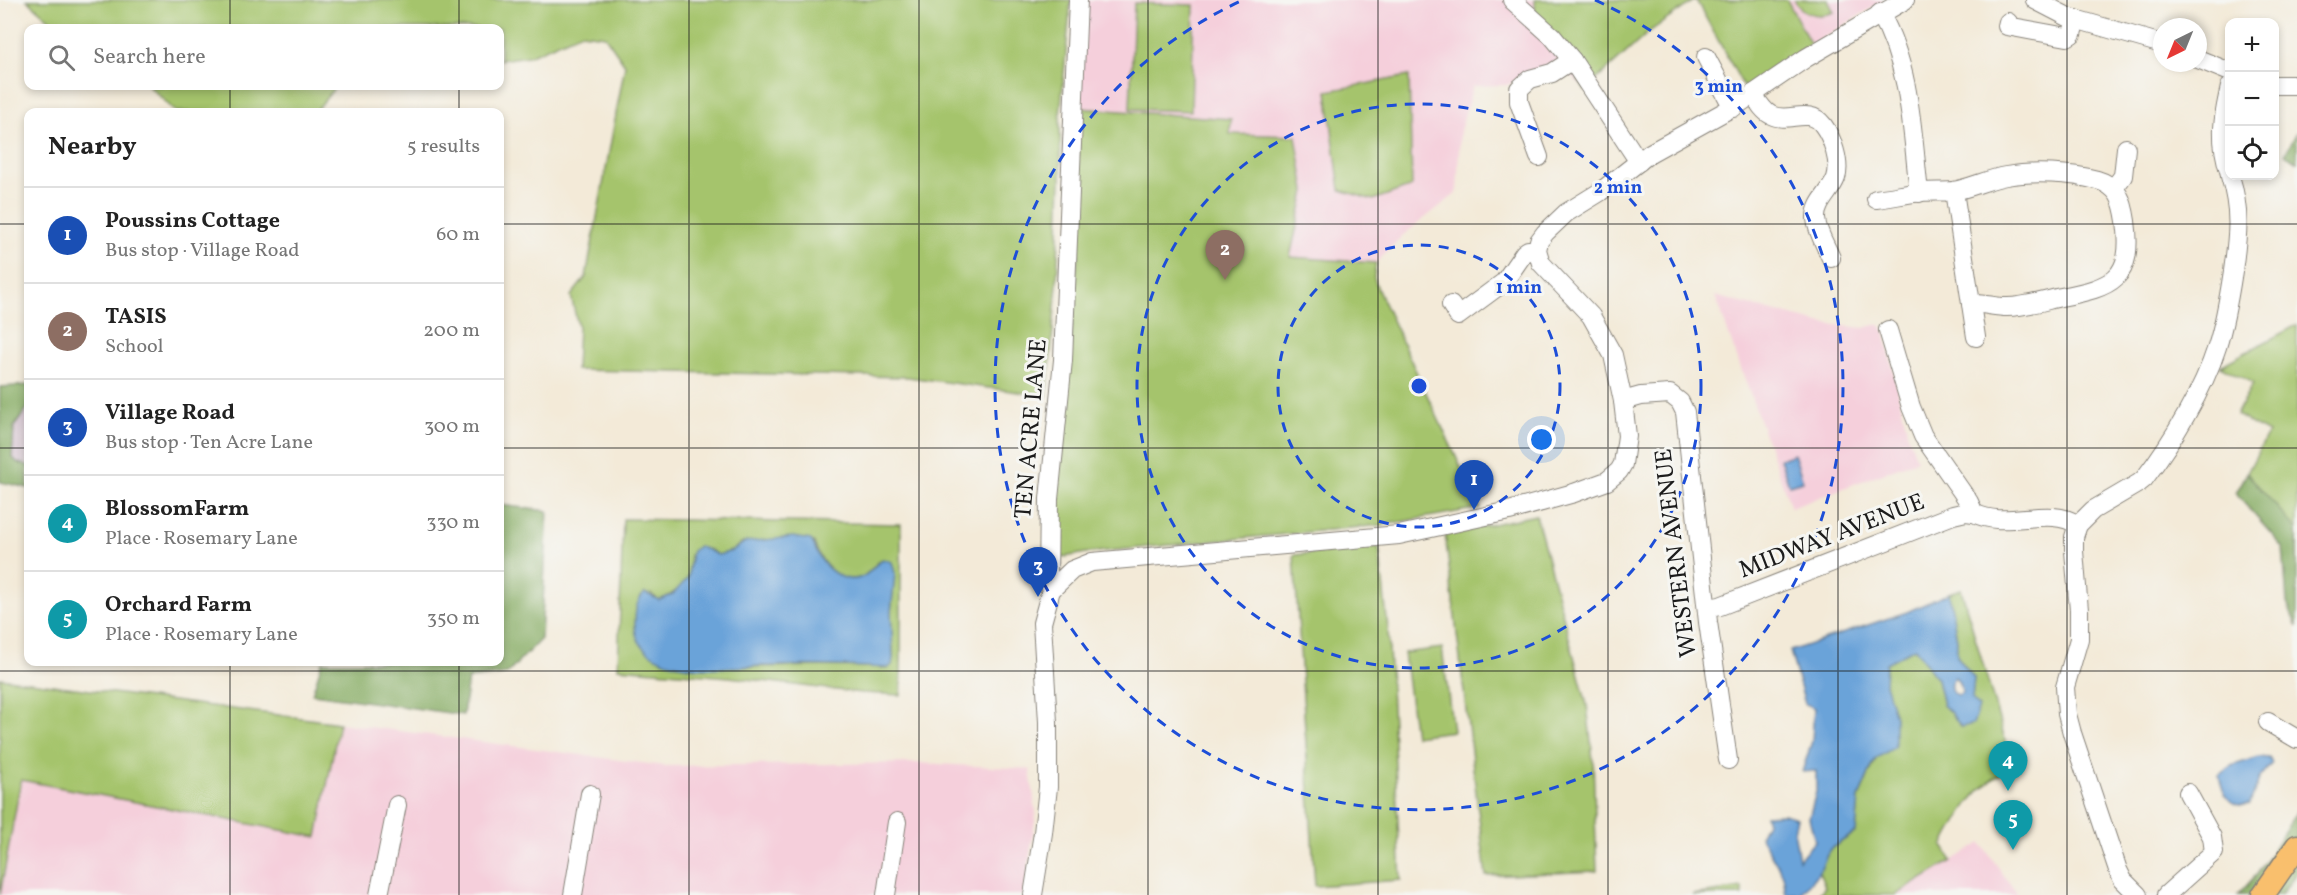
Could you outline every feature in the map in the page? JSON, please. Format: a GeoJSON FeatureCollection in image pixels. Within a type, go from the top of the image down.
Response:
{"type":"FeatureCollection","features":[{"type":"Feature","properties":{"kind":"main road"},"geometry":{"type":"LineString","coordinates":[[2263,895],[2297,846]]}},
{"type":"Feature","properties":{"kind":"street","name":"TEN ACRE LANE"},"geometry":{"type":"LineString","coordinates":[[1033,895],[1048,787],[1048,722],[1042,623],[1052,590],[1048,582],[1049,499],[1063,360],[1078,0]]}},
{"type":"Feature","properties":{"kind":"street"},"geometry":{"type":"LineString","coordinates":[[1512,0],[1552,36],[1572,60],[1639,162]]}},
{"type":"Feature","properties":{"kind":"street"},"geometry":{"type":"LineString","coordinates":[[1052,590],[1072,570],[1092,562],[1399,535],[1509,511],[1593,487],[1613,476],[1623,464],[1627,443],[1627,426],[1613,355],[1600,331],[1580,303],[1544,268],[1537,250],[1539,241],[1553,224],[1650,153],[1733,108],[1806,58],[1905,0]]}},
{"type":"Feature","properties":{"kind":"street"},"geometry":{"type":"LineString","coordinates":[[2035,0],[2052,10],[2076,19],[2153,41]]}},
{"type":"Feature","properties":{"kind":"street"},"geometry":{"type":"LineString","coordinates":[[1880,13],[1888,28],[1903,71],[1909,97],[1919,193]]}},
{"type":"Feature","properties":{"kind":"street"},"geometry":{"type":"LineString","coordinates":[[2008,22],[2007,26],[2067,37],[2074,29],[2076,19]]}},
{"type":"Feature","properties":{"kind":"street"},"geometry":{"type":"LineString","coordinates":[[1706,57],[1733,108]]}},
{"type":"Feature","properties":{"kind":"street"},"geometry":{"type":"LineString","coordinates":[[1539,157],[1519,102],[1519,89],[1530,79],[1552,73],[1572,60]]}},
{"type":"Feature","properties":{"kind":"street"},"geometry":{"type":"LineString","coordinates":[[2207,63],[2225,70]]}},
{"type":"Feature","properties":{"kind":"street"},"geometry":{"type":"LineString","coordinates":[[2279,85],[2297,85]]}},
{"type":"Feature","properties":{"kind":"street"},"geometry":{"type":"LineString","coordinates":[[1753,94],[1771,115],[1781,118],[1796,115],[1811,116],[1819,120],[1829,135],[1835,155],[1837,176],[1818,210],[1816,243],[1831,258]]}},
{"type":"Feature","properties":{"kind":"street"},"geometry":{"type":"LineString","coordinates":[[2225,108],[2221,129],[2225,157]]}},
{"type":"Feature","properties":{"kind":"street"},"geometry":{"type":"LineString","coordinates":[[2114,188],[2123,176],[2126,148]]}},
{"type":"Feature","properties":{"kind":"street"},"geometry":{"type":"LineString","coordinates":[[1876,200],[1919,193],[1954,191],[2006,176],[2032,173],[2099,180],[2114,188],[2122,201],[2128,235],[2123,268],[2114,280],[2104,287],[2085,293],[2008,308],[1982,303],[1971,304]]}},
{"type":"Feature","properties":{"kind":"street"},"geometry":{"type":"LineString","coordinates":[[2138,895],[2123,880],[2118,870],[2067,714],[2065,687],[2079,639],[2074,537],[2078,525],[2093,510],[2144,479],[2203,384],[2227,314],[2239,230],[2238,207],[2231,180]]}},
{"type":"Feature","properties":{"kind":"street"},"geometry":{"type":"LineString","coordinates":[[1954,191],[1976,336]]}},
{"type":"Feature","properties":{"kind":"street"},"geometry":{"type":"LineString","coordinates":[[1451,305],[1458,316],[1504,282],[1524,253],[1528,250],[1537,250]]}},
{"type":"Feature","properties":{"kind":"street"},"geometry":{"type":"LineString","coordinates":[[1888,330],[1911,407],[1923,436],[1969,502],[1974,513],[1989,519],[2061,517],[2078,525]]}},
{"type":"Feature","properties":{"kind":"street","name":"WESTERN AVENUE"},"geometry":{"type":"LineString","coordinates":[[1623,401],[1628,398],[1662,393],[1674,396],[1683,405],[1728,760]]}},
{"type":"Feature","properties":{"kind":"street","name":"MIDWAY AVENUE"},"geometry":{"type":"LineString","coordinates":[[1708,608],[1742,598],[1953,515],[1965,512],[1974,513]]}},
{"type":"Feature","properties":{"kind":"street"},"geometry":{"type":"LineString","coordinates":[[2268,722],[2297,739]]}},
{"type":"Feature","properties":{"kind":"street"},"geometry":{"type":"LineString","coordinates":[[2166,895],[2214,852],[2212,837],[2188,793]]}},
{"type":"Feature","properties":{"kind":"street"},"geometry":{"type":"LineString","coordinates":[[573,895],[590,794]]}},
{"type":"Feature","properties":{"kind":"street"},"geometry":{"type":"LineString","coordinates":[[379,895],[396,806]]}},
{"type":"Feature","properties":{"kind":"street"},"geometry":{"type":"LineString","coordinates":[[886,895],[897,822]]}},
{"type":"Feature","properties":{"kind":"shaded area"},"geometry":{"type":"Polygon","coordinates":[[[1086,0],[1695,0],[1649,32],[1585,90],[1556,61],[1507,85],[1473,86],[1460,131],[1457,193],[1403,235],[1376,263],[1374,277],[1378,290],[1480,508],[1382,525],[1086,553],[1059,558],[1079,241],[1077,144],[1086,0]]]}},
{"type":"Feature","properties":{"kind":"shaded area"},"geometry":{"type":"Polygon","coordinates":[[[1787,0],[1885,0],[1811,45],[1787,0]]]}},
{"type":"Feature","properties":{"kind":"shaded area"},"geometry":{"type":"Polygon","coordinates":[[[1715,296],[1819,323],[1863,328],[1879,324],[1884,331],[1908,435],[1917,460],[1791,508],[1715,296]]]}},
{"type":"Feature","properties":{"kind":"shaded area"},"geometry":{"type":"Polygon","coordinates":[[[24,413],[24,464],[18,463],[12,457],[14,427],[24,413]]]}},
{"type":"Feature","properties":{"kind":"shaded area"},"geometry":{"type":"Polygon","coordinates":[[[339,723],[664,766],[919,763],[1030,769],[1036,813],[1024,895],[0,895],[21,780],[317,837],[339,723]]]}},
{"type":"Feature","properties":{"kind":"shaded area"},"geometry":{"type":"Polygon","coordinates":[[[1981,843],[2018,895],[1896,895],[1981,843]]]}},
{"type":"Feature","properties":{"kind":"green space"},"geometry":{"type":"Polygon","coordinates":[[[27,0],[1071,0],[1060,116],[1061,180],[1057,285],[1047,396],[908,377],[576,370],[578,326],[571,296],[586,277],[625,65],[605,36],[581,33],[529,56],[504,59],[504,24],[55,24],[27,0]]]}},
{"type":"Feature","properties":{"kind":"green space"},"geometry":{"type":"Polygon","coordinates":[[[1535,0],[1695,0],[1649,32],[1585,90],[1535,16],[1535,0]]]}},
{"type":"Feature","properties":{"kind":"green space"},"geometry":{"type":"Polygon","coordinates":[[[1696,0],[1787,0],[1811,45],[1745,89],[1696,0]]]}},
{"type":"Feature","properties":{"kind":"green space"},"geometry":{"type":"Polygon","coordinates":[[[1794,0],[1828,0],[1834,12],[1823,15],[1811,14],[1797,5],[1794,0]]]}},
{"type":"Feature","properties":{"kind":"green space"},"geometry":{"type":"Polygon","coordinates":[[[1134,3],[1194,5],[1191,111],[1130,109],[1134,3]]]}},
{"type":"Feature","properties":{"kind":"green space"},"geometry":{"type":"Polygon","coordinates":[[[1409,76],[1412,186],[1373,200],[1340,190],[1327,91],[1409,76]]]}},
{"type":"Feature","properties":{"kind":"green space"},"geometry":{"type":"Polygon","coordinates":[[[153,90],[333,90],[318,108],[172,108],[153,90]]]}},
{"type":"Feature","properties":{"kind":"green space"},"geometry":{"type":"Polygon","coordinates":[[[1079,108],[1231,119],[1230,134],[1296,136],[1305,191],[1290,257],[1376,263],[1374,277],[1378,290],[1480,508],[1382,525],[1086,553],[1059,558],[1056,529],[1058,489],[1079,241],[1077,144],[1079,108]]]}},
{"type":"Feature","properties":{"kind":"green space"},"geometry":{"type":"Polygon","coordinates":[[[2297,132],[2297,162],[2285,154],[2297,132]]]}},
{"type":"Feature","properties":{"kind":"green space"},"geometry":{"type":"Polygon","coordinates":[[[2297,325],[2297,563],[2236,494],[2268,433],[2236,415],[2253,383],[2220,366],[2297,325]]]}},
{"type":"Feature","properties":{"kind":"green space"},"geometry":{"type":"Polygon","coordinates":[[[24,385],[24,413],[14,427],[12,457],[18,463],[24,464],[24,487],[0,482],[0,387],[24,385]]]}},
{"type":"Feature","properties":{"kind":"green space"},"geometry":{"type":"Polygon","coordinates":[[[2247,473],[2297,530],[2297,627],[2287,603],[2283,547],[2236,494],[2247,473]]]}},
{"type":"Feature","properties":{"kind":"green space"},"geometry":{"type":"Polygon","coordinates":[[[504,506],[548,511],[541,639],[507,674],[468,679],[463,715],[312,694],[321,666],[504,666],[504,506]]]}},
{"type":"Feature","properties":{"kind":"green space"},"geometry":{"type":"Polygon","coordinates":[[[1536,515],[1587,705],[1593,760],[1597,871],[1486,876],[1445,534],[1536,515]]]}},
{"type":"Feature","properties":{"kind":"green space"},"geometry":{"type":"Polygon","coordinates":[[[623,519],[901,524],[901,695],[861,693],[729,677],[618,668],[623,519]],[[814,542],[741,543],[732,551],[718,555],[708,549],[690,555],[689,575],[682,586],[659,600],[651,594],[677,665],[888,668],[893,658],[891,612],[895,573],[880,560],[862,577],[846,578],[838,575],[825,564],[814,542]]]}},
{"type":"Feature","properties":{"kind":"green space"},"geometry":{"type":"Polygon","coordinates":[[[1379,547],[1388,629],[1401,880],[1315,886],[1294,555],[1379,547]]]}},
{"type":"Feature","properties":{"kind":"green space"},"geometry":{"type":"Polygon","coordinates":[[[1961,589],[2008,750],[2011,769],[1988,783],[1970,801],[1943,846],[1952,861],[1896,895],[1818,895],[1825,887],[1819,872],[1830,849],[1856,832],[1859,797],[1895,717],[1885,684],[1886,663],[1915,648],[1937,679],[1943,705],[1961,727],[1972,699],[1974,678],[1957,656],[1957,640],[1949,593],[1961,589]]]}},
{"type":"Feature","properties":{"kind":"green space"},"geometry":{"type":"Polygon","coordinates":[[[1442,648],[1453,731],[1415,736],[1404,653],[1442,648]]]}},
{"type":"Feature","properties":{"kind":"green space"},"geometry":{"type":"Polygon","coordinates":[[[0,678],[339,723],[317,837],[21,780],[0,895],[0,678]]]}},
{"type":"Feature","properties":{"kind":"green space"},"geometry":{"type":"Polygon","coordinates":[[[2297,811],[2297,872],[2281,895],[2238,895],[2258,873],[2297,811]]]}},
{"type":"Feature","properties":{"kind":"green space"},"geometry":{"type":"Polygon","coordinates":[[[1742,888],[1743,895],[1692,895],[1742,888]]]}},
{"type":"Feature","properties":{"kind":"water"},"geometry":{"type":"Polygon","coordinates":[[[1794,454],[1803,481],[1789,485],[1780,459],[1794,454]]]}},
{"type":"Feature","properties":{"kind":"water"},"geometry":{"type":"Polygon","coordinates":[[[793,537],[811,540],[824,564],[835,574],[848,579],[862,577],[883,559],[892,562],[895,573],[891,612],[893,658],[892,665],[888,668],[807,665],[695,667],[660,659],[643,647],[636,635],[635,627],[639,600],[645,593],[659,600],[672,595],[688,578],[692,551],[699,546],[718,555],[732,551],[745,542],[793,537]]]}},
{"type":"Feature","properties":{"kind":"water"},"geometry":{"type":"Polygon","coordinates":[[[1949,593],[1957,640],[1957,656],[1974,678],[1972,699],[1979,707],[1973,724],[1961,727],[1943,705],[1937,679],[1915,648],[1886,663],[1885,684],[1895,717],[1895,747],[1875,759],[1859,797],[1856,832],[1830,849],[1819,872],[1800,894],[1786,894],[1783,875],[1760,836],[1767,822],[1765,815],[1784,814],[1797,818],[1794,831],[1799,859],[1815,841],[1809,818],[1816,792],[1816,771],[1802,772],[1812,741],[1814,708],[1805,704],[1790,651],[1907,612],[1949,593]],[[1955,677],[1951,685],[1953,693],[1959,695],[1962,692],[1955,677]]]}},
{"type":"Feature","properties":{"kind":"water"},"geometry":{"type":"Polygon","coordinates":[[[2259,757],[2269,758],[2272,763],[2259,779],[2250,804],[2232,802],[2222,788],[2219,775],[2231,766],[2259,757]]]}},
{"type":"Feature","properties":{"kind":"place","name":"TASIS"},"geometry":{"type":"Point","coordinates":[1225,280]}},
{"type":"Feature","properties":{"kind":"place","name":"Poussins Cottage"},"geometry":{"type":"Point","coordinates":[1474,510]}},
{"type":"Feature","properties":{"kind":"place","name":"Village Road"},"geometry":{"type":"Point","coordinates":[1038,597]}},
{"type":"Feature","properties":{"kind":"place","name":"BlossomFarm"},"geometry":{"type":"Point","coordinates":[2008,791]}},
{"type":"Feature","properties":{"kind":"place","name":"Orchard Farm"},"geometry":{"type":"Point","coordinates":[2013,850]}}]}
